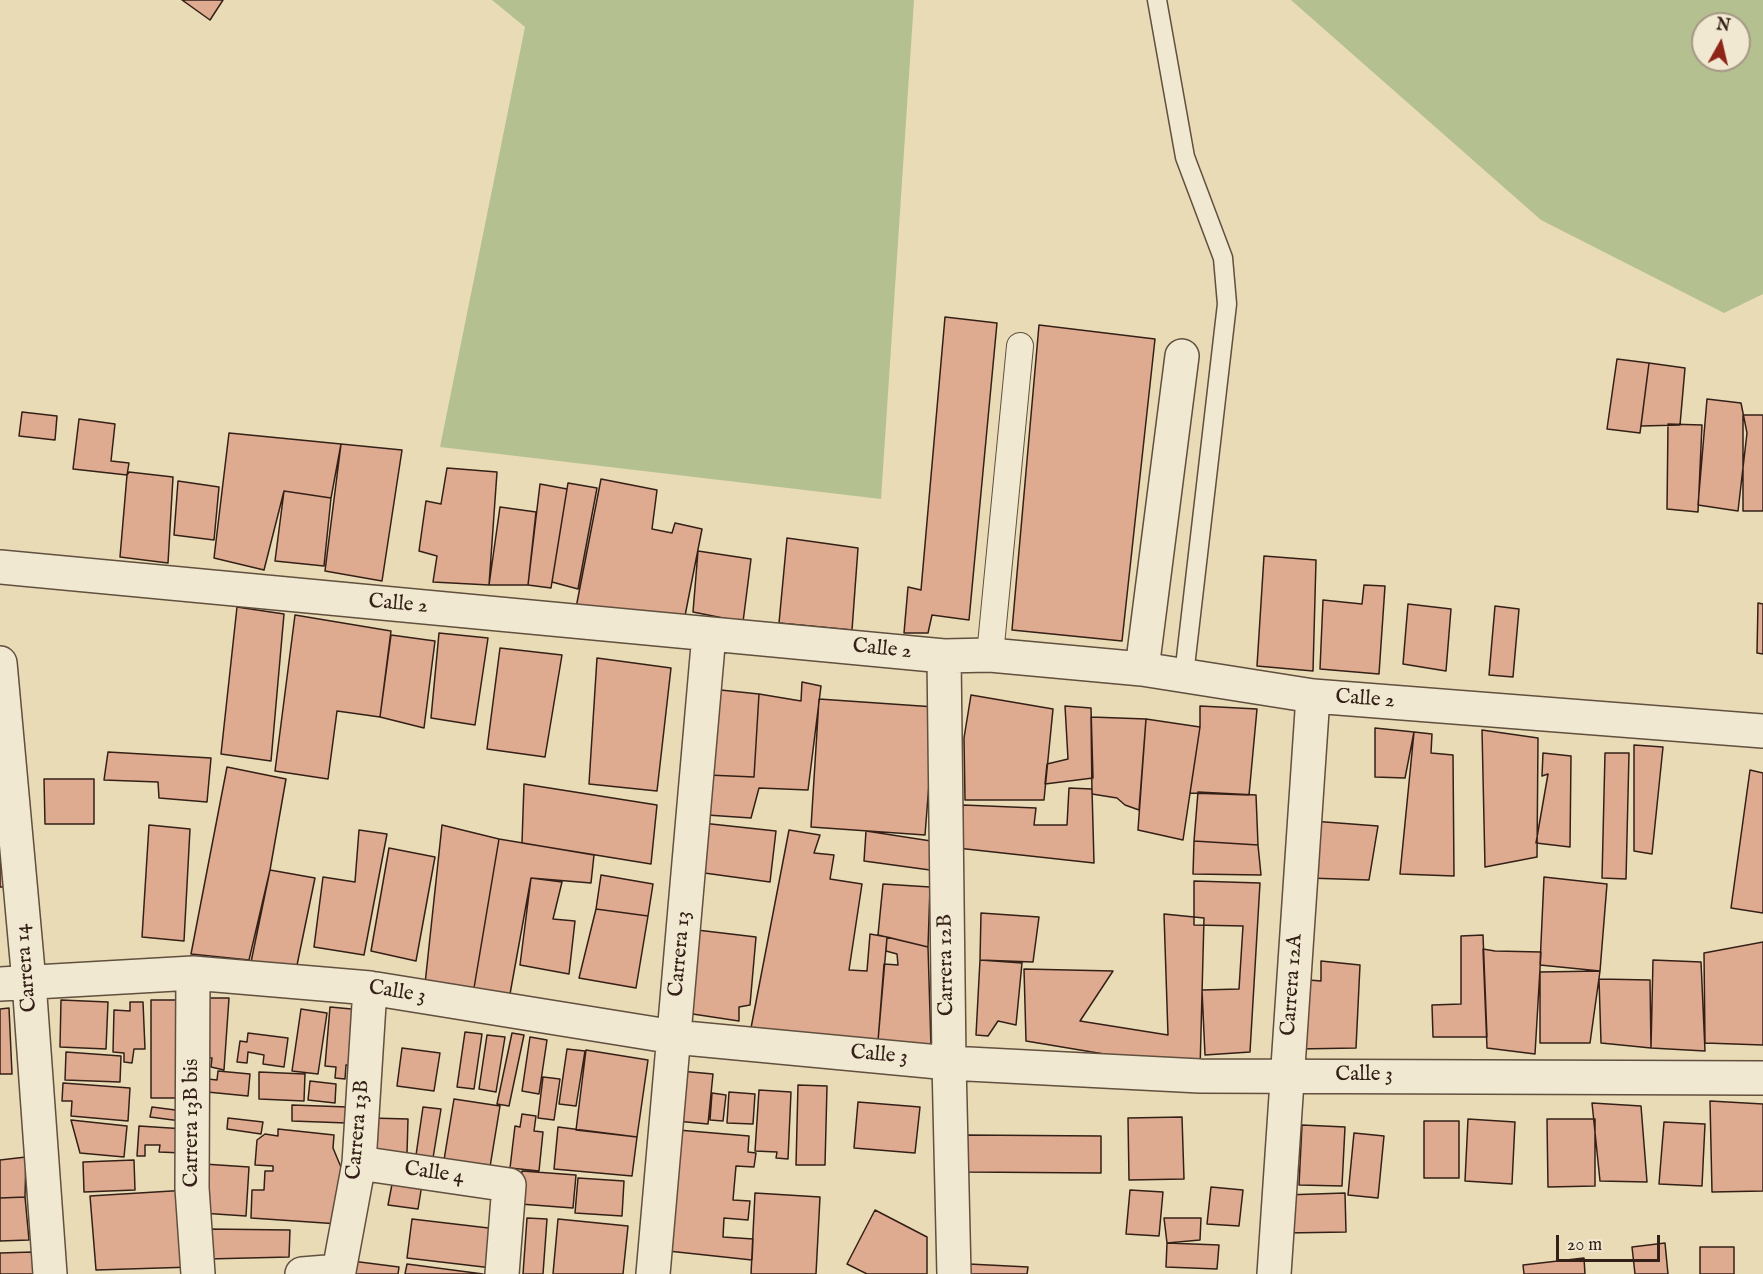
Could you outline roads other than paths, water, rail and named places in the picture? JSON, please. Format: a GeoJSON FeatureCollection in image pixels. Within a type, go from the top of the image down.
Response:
{"type":"FeatureCollection","features":[{"type":"Feature","properties":{"kind":"street"},"geometry":{"type":"LineString","coordinates":[[990,655],[1020,346]]}},
{"type":"Feature","properties":{"kind":"street"},"geometry":{"type":"LineString","coordinates":[[1142,669],[1182,356]]}},
{"type":"Feature","properties":{"kind":"street","name":"Calle 2"},"geometry":{"type":"LineString","coordinates":[[0,567],[944,656],[990,655],[1142,669],[1313,696],[1763,731]]}},
{"type":"Feature","properties":{"kind":"street","name":"Carrera 13"},"geometry":{"type":"LineString","coordinates":[[653,1274],[709,634]]}},
{"type":"Feature","properties":{"kind":"street","name":"Carrera 12B"},"geometry":{"type":"LineString","coordinates":[[944,656],[954,1274]]}},
{"type":"Feature","properties":{"kind":"street","name":"Carrera 14"},"geometry":{"type":"LineString","coordinates":[[0,663],[14,983],[50,1274]]}},
{"type":"Feature","properties":{"kind":"street","name":"Carrera 12A"},"geometry":{"type":"LineString","coordinates":[[1274,1274],[1313,696]]}},
{"type":"Feature","properties":{"kind":"street","name":"Calle 3"},"geometry":{"type":"LineString","coordinates":[[14,983],[194,973],[370,988],[674,1037],[949,1063],[1200,1076],[1763,1078]]}},
{"type":"Feature","properties":{"kind":"street","name":"Carrera 13B bis"},"geometry":{"type":"LineString","coordinates":[[194,973],[192,1188],[198,1274]]}},
{"type":"Feature","properties":{"kind":"street","name":"Carrera 13B"},"geometry":{"type":"LineString","coordinates":[[302,1274],[339,1271],[359,1163],[370,988]]}},
{"type":"Feature","properties":{"kind":"street","name":"Calle 4"},"geometry":{"type":"LineString","coordinates":[[359,1163],[509,1185],[502,1274]]}},
{"type":"Feature","properties":{"kind":"lane"},"geometry":{"type":"LineString","coordinates":[[1157,0],[1185,157],[1223,258],[1227,304],[1184,675]]}}]}
